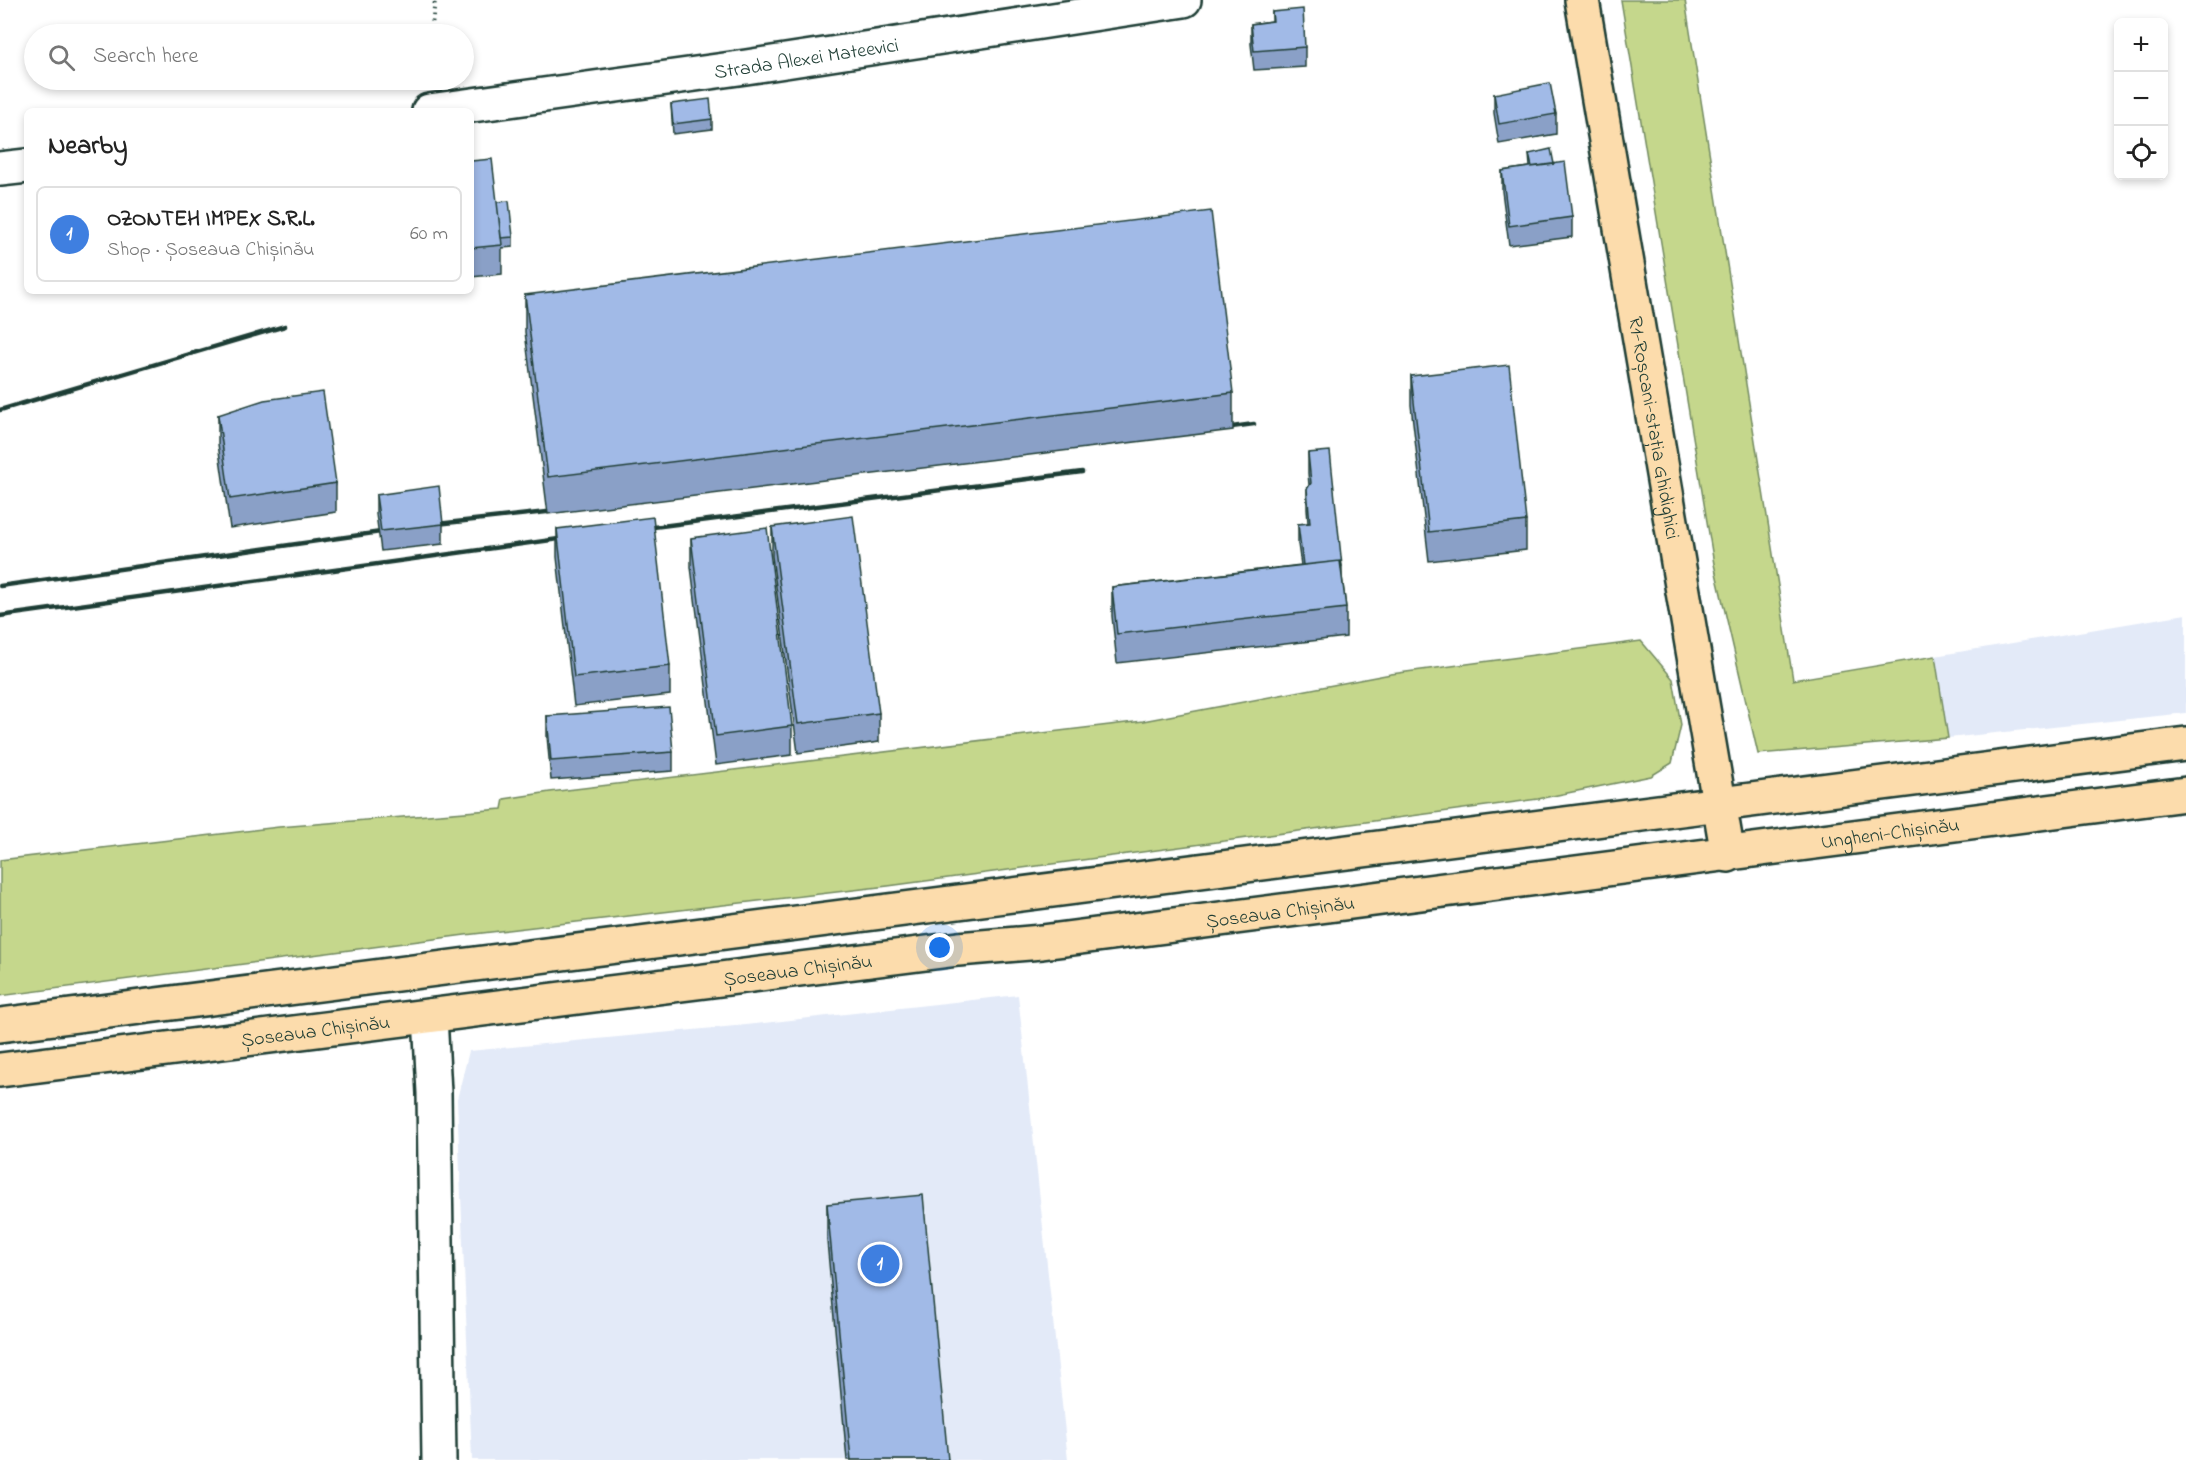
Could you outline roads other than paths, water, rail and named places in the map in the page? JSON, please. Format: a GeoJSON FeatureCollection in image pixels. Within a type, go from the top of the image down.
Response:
{"type":"FeatureCollection","features":[{"type":"Feature","properties":{"kind":"main road","name":"R1-Roșcani-stația Ghidighici"},"geometry":{"type":"LineString","coordinates":[[1582,0],[1728,855]]}},
{"type":"Feature","properties":{"kind":"main road"},"geometry":{"type":"LineString","coordinates":[[0,1025],[500,963],[1719,801],[2186,744]]}},
{"type":"Feature","properties":{"kind":"main road","name":"Ungheni-Chișinău"},"geometry":{"type":"LineString","coordinates":[[1595,870],[1728,855],[2186,794]]}},
{"type":"Feature","properties":{"kind":"main road","name":"Șoseaua Chișinău"},"geometry":{"type":"LineString","coordinates":[[0,1070],[958,950],[1042,942],[1595,870]]}},
{"type":"Feature","properties":{"kind":"street","name":"Strada Alexei Mateevici"},"geometry":{"type":"LineString","coordinates":[[451,108],[746,67],[1184,0]]}},
{"type":"Feature","properties":{"kind":"street"},"geometry":{"type":"LineString","coordinates":[[0,169],[24,166]]}},
{"type":"Feature","properties":{"kind":"street"},"geometry":{"type":"LineString","coordinates":[[430,1016],[434,1093],[439,1460]]}},
{"type":"Feature","properties":{"kind":"railway"},"geometry":{"type":"LineString","coordinates":[[0,410],[285,326]]}},
{"type":"Feature","properties":{"kind":"railway"},"geometry":{"type":"LineString","coordinates":[[1217,429],[1254,424]]}},
{"type":"Feature","properties":{"kind":"railway"},"geometry":{"type":"LineString","coordinates":[[638,529],[1082,472]]}},
{"type":"Feature","properties":{"kind":"railway"},"geometry":{"type":"LineString","coordinates":[[428,525],[565,510]]}},
{"type":"Feature","properties":{"kind":"railway"},"geometry":{"type":"LineString","coordinates":[[0,586],[395,530]]}},
{"type":"Feature","properties":{"kind":"railway"},"geometry":{"type":"LineString","coordinates":[[0,616],[573,537]]}},
{"type":"Feature","properties":{"kind":"place","name":"OZONTEH IMPEX S.R.L."},"geometry":{"type":"Point","coordinates":[880,1264]}}]}
